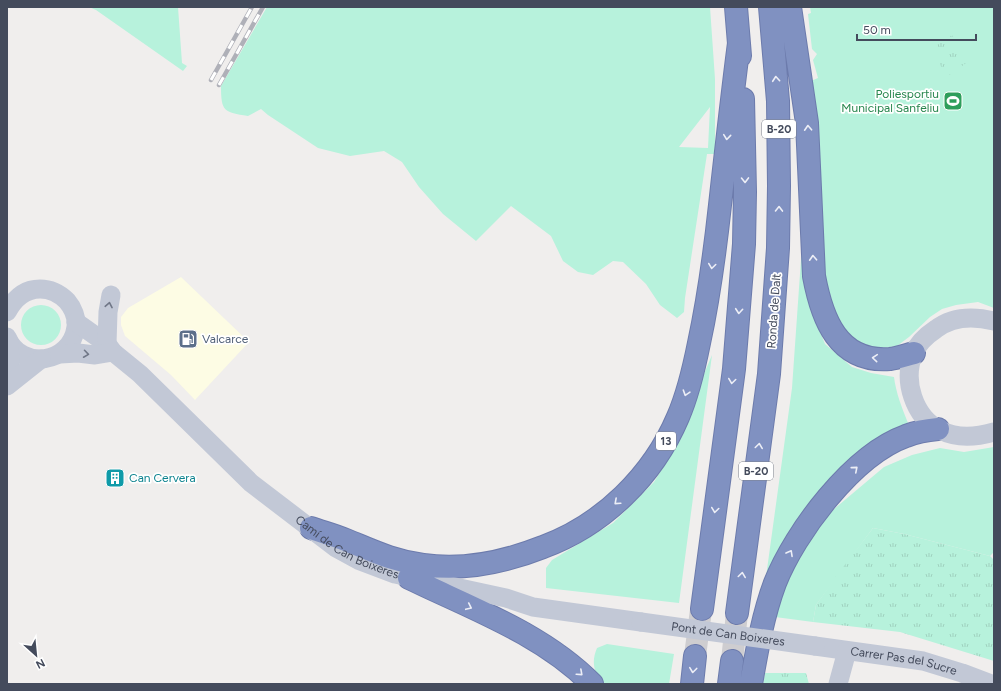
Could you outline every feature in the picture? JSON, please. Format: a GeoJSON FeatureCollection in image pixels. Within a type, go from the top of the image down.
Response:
{"type":"FeatureCollection","features":[{"type":"Feature","properties":{"kind":"highway","name":"B-20"},"geometry":{"type":"LineString","coordinates":[[702,609],[734,369],[744,244],[744,114],[736,7]]}},
{"type":"Feature","properties":{"kind":"highway","name":"Ronda de Dalt"},"geometry":{"type":"LineString","coordinates":[[737,613],[769,374],[778,248],[778,102],[770,7]]}},
{"type":"Feature","properties":{"kind":"highway"},"geometry":{"type":"LineString","coordinates":[[790,7],[807,123],[814,276],[824,317],[832,332],[844,345],[863,357],[891,359],[914,354]]}},
{"type":"Feature","properties":{"kind":"highway","name":"13"},"geometry":{"type":"LineString","coordinates":[[311,528],[344,539],[387,558],[405,562],[445,567],[482,564],[507,559],[530,552],[572,534],[591,523],[610,509],[639,480],[666,441],[678,418],[695,360],[708,295],[716,244],[739,43]]}},
{"type":"Feature","properties":{"kind":"highway"},"geometry":{"type":"LineString","coordinates":[[751,684],[764,619],[775,584],[784,562],[809,521],[842,481],[874,454],[892,442],[905,436],[938,429]]}},
{"type":"Feature","properties":{"kind":"highway"},"geometry":{"type":"LineString","coordinates":[[409,578],[506,624],[541,643],[564,659],[592,684]]}},
{"type":"Feature","properties":{"kind":"highway"},"geometry":{"type":"LineString","coordinates":[[692,684],[695,656]]}},
{"type":"Feature","properties":{"kind":"highway"},"geometry":{"type":"LineString","coordinates":[[729,684],[732,661]]}},
{"type":"Feature","properties":{"kind":"street"},"geometry":{"type":"LineString","coordinates":[[7,286],[29,290],[45,289],[56,292],[70,305],[76,322],[75,332],[72,341],[60,354]]}},
{"type":"Feature","properties":{"kind":"street"},"geometry":{"type":"LineString","coordinates":[[7,312],[19,296],[29,290]]}},
{"type":"Feature","properties":{"kind":"street"},"geometry":{"type":"LineString","coordinates":[[8,339],[16,350],[24,356],[33,359],[41,359],[60,354],[78,353],[95,355],[110,348],[108,312],[111,295]]}},
{"type":"Feature","properties":{"kind":"street"},"geometry":{"type":"LineString","coordinates":[[989,436],[960,436],[938,429],[920,412],[912,397],[909,379],[910,363],[918,346],[929,334],[944,323],[960,318],[976,317],[994,321]]}},
{"type":"Feature","properties":{"kind":"street","name":"Camí de Can Boixeres"},"geometry":{"type":"LineString","coordinates":[[76,322],[110,348],[157,389],[251,483],[336,548],[358,560],[376,568],[409,578],[506,598],[533,607],[641,622]]}},
{"type":"Feature","properties":{"kind":"street"},"geometry":{"type":"LineString","coordinates":[[7,380],[10,364],[8,339]]}},
{"type":"Feature","properties":{"kind":"street"},"geometry":{"type":"LineString","coordinates":[[7,386],[41,359]]}},
{"type":"Feature","properties":{"kind":"street","name":"Pont de Can Boixeres"},"geometry":{"type":"LineString","coordinates":[[641,622],[815,646]]}},
{"type":"Feature","properties":{"kind":"street","name":"Carrer Pas del Sucre"},"geometry":{"type":"LineString","coordinates":[[815,646],[923,661],[992,684]]}},
{"type":"Feature","properties":{"kind":"street"},"geometry":{"type":"LineString","coordinates":[[838,684],[847,651]]}},
{"type":"Feature","properties":{"kind":"shaded area","name":"Valcarce"},"geometry":{"type":"Polygon","coordinates":[[[181,277],[249,342],[195,400],[171,375],[125,336],[121,325],[121,317],[128,308],[181,277]]]}},
{"type":"Feature","properties":{"kind":"green space"},"geometry":{"type":"Polygon","coordinates":[[[89,7],[178,7],[182,63],[187,66],[183,71],[96,10],[89,7]]]}},
{"type":"Feature","properties":{"kind":"green space"},"geometry":{"type":"Polygon","coordinates":[[[267,7],[710,7],[715,79],[715,154],[707,154],[684,312],[677,318],[660,305],[646,284],[623,262],[613,261],[593,275],[578,272],[563,261],[551,236],[511,206],[476,241],[443,214],[419,187],[402,162],[384,151],[350,156],[318,148],[261,109],[248,116],[229,112],[223,106],[221,86],[267,7]],[[710,107],[679,147],[708,148],[710,107]]]}},
{"type":"Feature","properties":{"kind":"green space"},"geometry":{"type":"Polygon","coordinates":[[[810,7],[994,7],[994,308],[978,302],[956,305],[942,309],[930,317],[897,346],[884,348],[871,348],[855,343],[834,317],[823,278],[811,81],[818,78],[813,60],[817,54],[812,49],[808,14],[811,13],[810,7]]]}},
{"type":"Feature","properties":{"kind":"green space"},"geometry":{"type":"Polygon","coordinates":[[[952,35],[969,61],[945,78],[934,47],[952,35]]]}},
{"type":"Feature","properties":{"kind":"green space"},"geometry":{"type":"Polygon","coordinates":[[[803,231],[811,309],[825,344],[852,367],[871,373],[894,377],[901,406],[908,423],[896,431],[765,584],[792,388],[803,231]]]}},
{"type":"Feature","properties":{"kind":"green space"},"geometry":{"type":"Polygon","coordinates":[[[37,305],[45,305],[52,308],[58,314],[61,325],[58,336],[52,342],[45,345],[37,345],[30,342],[24,336],[21,329],[21,321],[24,314],[30,308],[37,305]]]}},
{"type":"Feature","properties":{"kind":"green space"},"geometry":{"type":"Polygon","coordinates":[[[712,355],[679,603],[546,588],[546,568],[552,560],[613,523],[654,482],[679,441],[712,355]]]}},
{"type":"Feature","properties":{"kind":"green space"},"geometry":{"type":"Polygon","coordinates":[[[994,447],[994,552],[990,556],[904,534],[873,528],[816,605],[813,622],[775,617],[788,571],[827,515],[884,467],[912,455],[940,448],[964,452],[994,447]]]}},
{"type":"Feature","properties":{"kind":"green space"},"geometry":{"type":"Polygon","coordinates":[[[873,528],[904,534],[990,556],[994,560],[994,661],[900,632],[813,622],[816,605],[873,528]]]}},
{"type":"Feature","properties":{"kind":"green space"},"geometry":{"type":"Polygon","coordinates":[[[607,644],[674,654],[669,684],[602,684],[595,671],[594,658],[597,648],[607,644]]]}},
{"type":"Feature","properties":{"kind":"green space"},"geometry":{"type":"Polygon","coordinates":[[[765,673],[806,673],[809,684],[763,684],[765,673]]]}},
{"type":"Feature","properties":{"kind":"tunnel"},"geometry":{"type":"LineString","coordinates":[[695,656],[701,610]]}},
{"type":"Feature","properties":{"kind":"tunnel"},"geometry":{"type":"LineString","coordinates":[[732,661],[737,613]]}},
{"type":"Feature","properties":{"kind":"railway"},"geometry":{"type":"LineString","coordinates":[[211,80],[252,7]]}},
{"type":"Feature","properties":{"kind":"railway"},"geometry":{"type":"LineString","coordinates":[[219,85],[263,7]]}},
{"type":"Feature","properties":{"kind":"place","name":"Poliesportiu Municipal Sanfeliu"},"geometry":{"type":"Point","coordinates":[953,101]}},
{"type":"Feature","properties":{"kind":"place","name":"Valcarce"},"geometry":{"type":"Point","coordinates":[188,339]}},
{"type":"Feature","properties":{"kind":"place","name":"Can Cervera"},"geometry":{"type":"Point","coordinates":[115,478]}}]}
